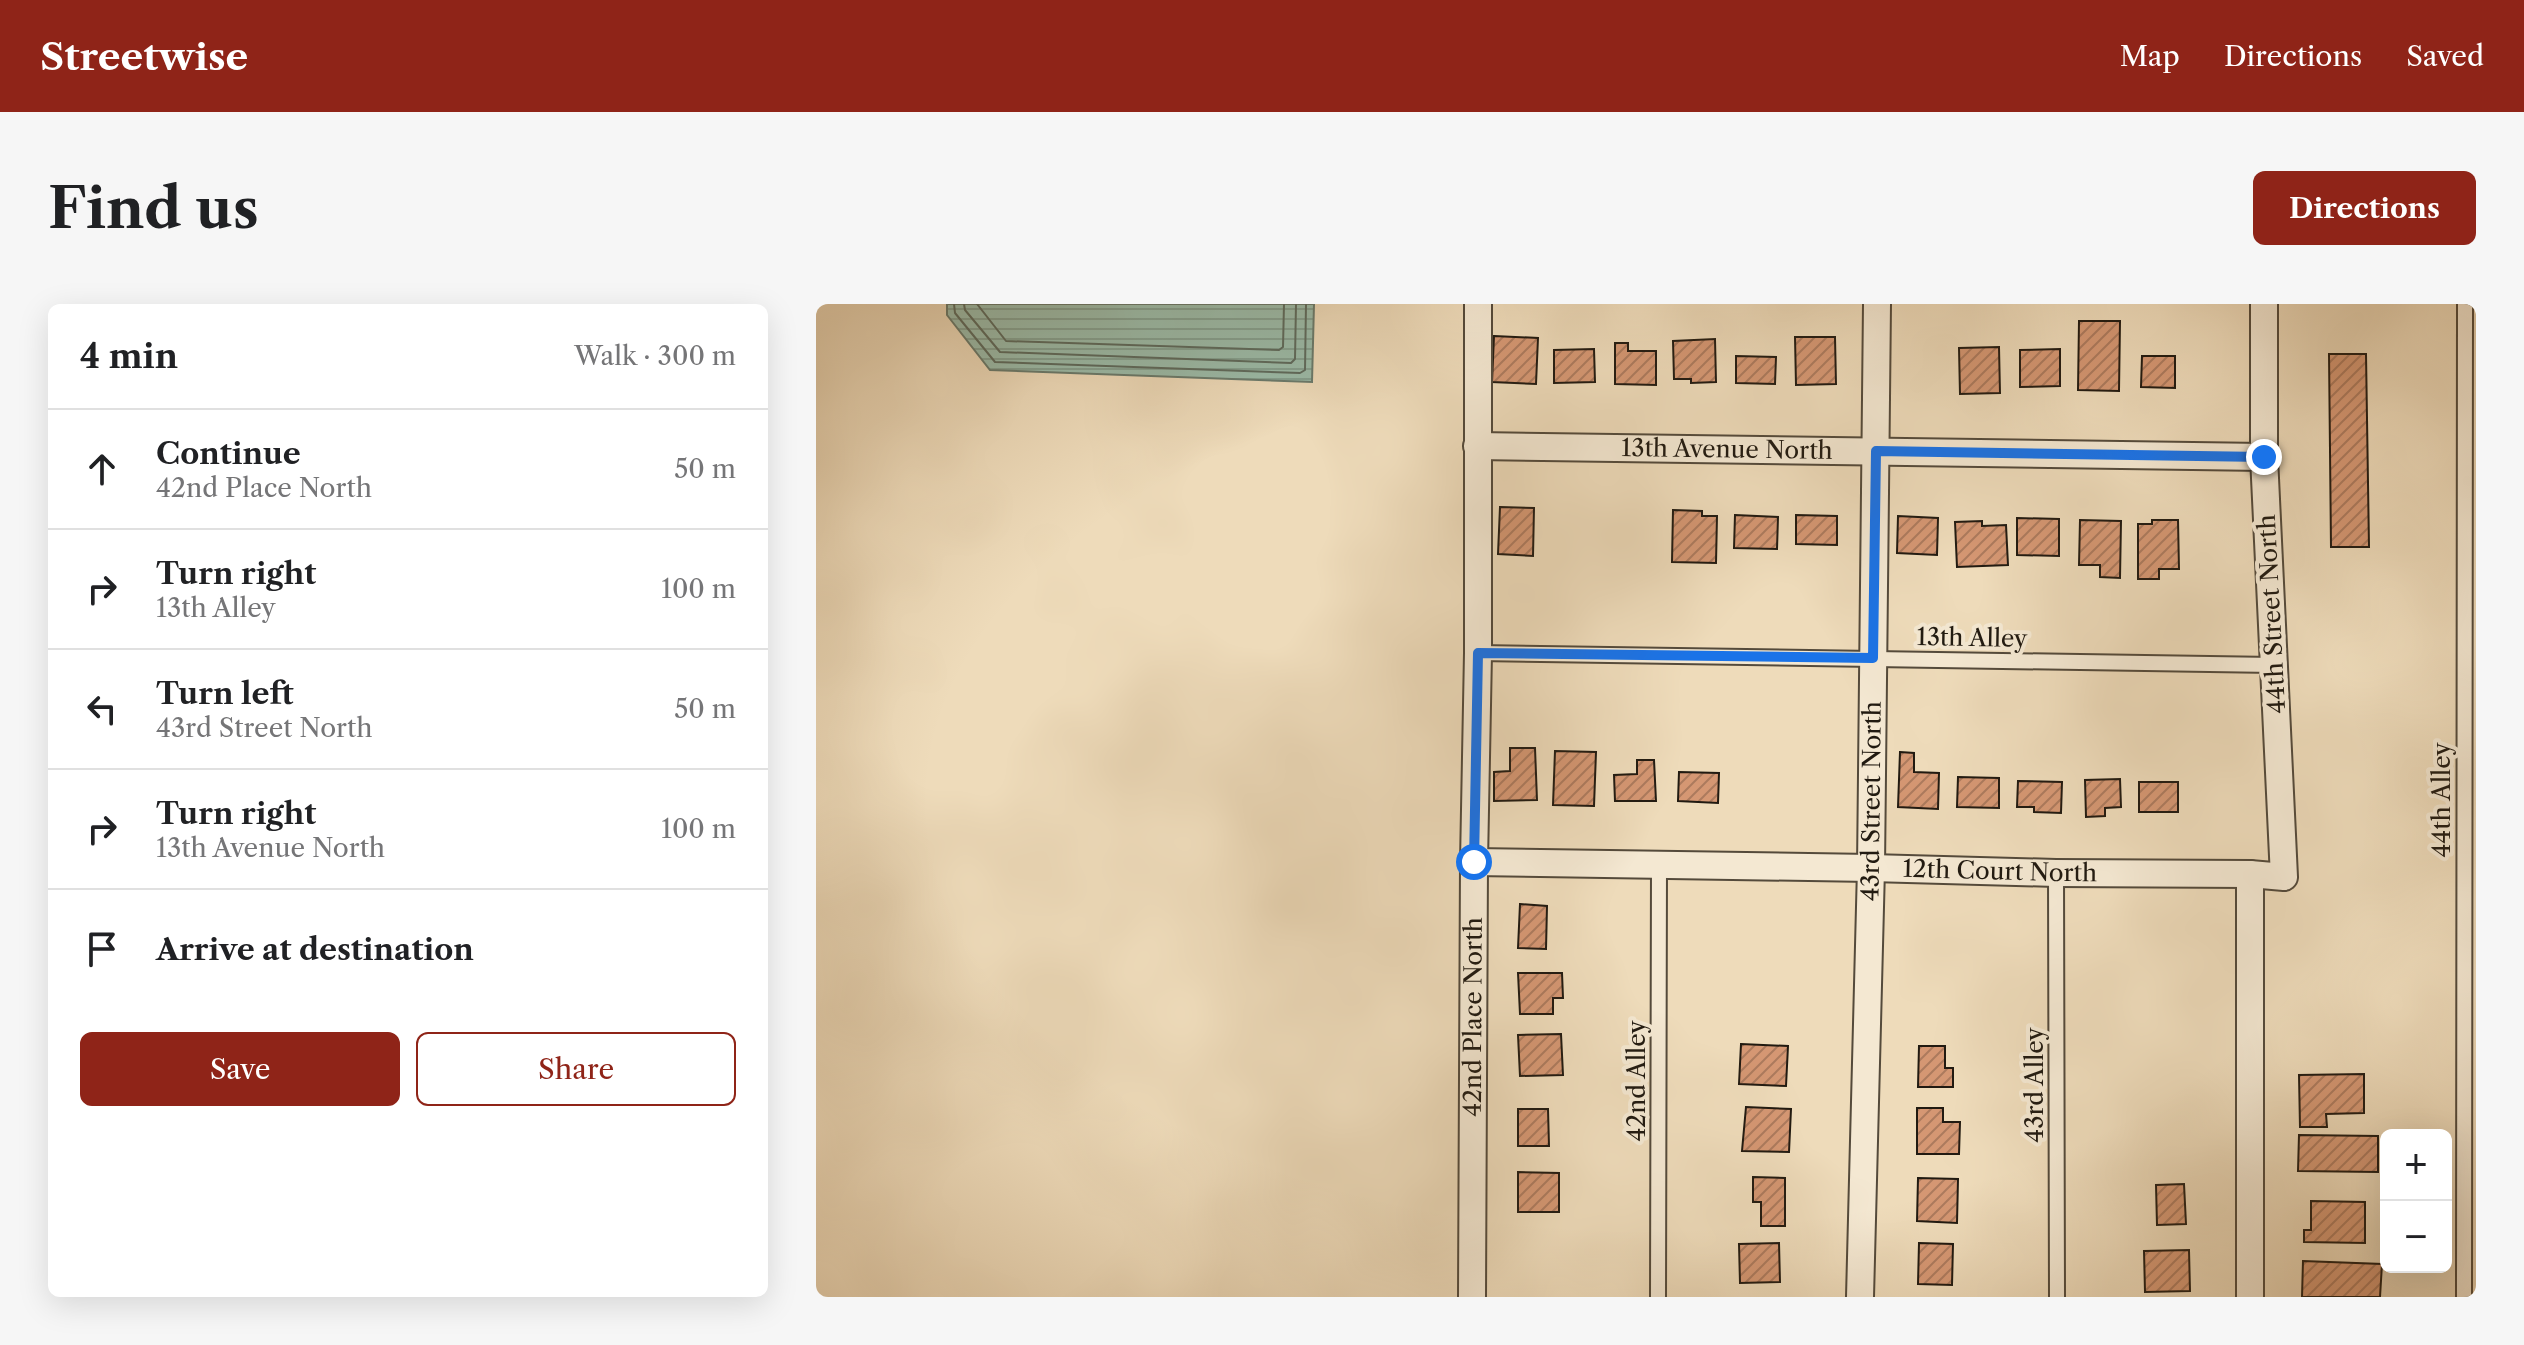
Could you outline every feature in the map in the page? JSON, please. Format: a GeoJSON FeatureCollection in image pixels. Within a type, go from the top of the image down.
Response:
{"type":"FeatureCollection","features":[{"type":"Feature","properties":{"kind":"street","name":"42nd Place North"},"geometry":{"type":"LineString","coordinates":[[1472,1297],[1478,304]]}},
{"type":"Feature","properties":{"kind":"street","name":"43rd Street North"},"geometry":{"type":"LineString","coordinates":[[1860,1297],[1871,868],[1877,304]]}},
{"type":"Feature","properties":{"kind":"street","name":"44th Street North"},"geometry":{"type":"LineString","coordinates":[[2264,304],[2264,457],[2284,877]]}},
{"type":"Feature","properties":{"kind":"street","name":"13th Avenue North"},"geometry":{"type":"LineString","coordinates":[[1477,446],[2264,457]]}},
{"type":"Feature","properties":{"kind":"street","name":"12th Court North"},"geometry":{"type":"LineString","coordinates":[[1474,862],[2284,877]]}},
{"type":"Feature","properties":{"kind":"street"},"geometry":{"type":"LineString","coordinates":[[2250,874],[2250,1297]]}},
{"type":"Feature","properties":{"kind":"lane","name":"44th Alley"},"geometry":{"type":"LineString","coordinates":[[2464,1297],[2465,304]]}},
{"type":"Feature","properties":{"kind":"lane","name":"13th Alley"},"geometry":{"type":"LineString","coordinates":[[1478,653],[2274,665]]}},
{"type":"Feature","properties":{"kind":"lane","name":"42nd Alley"},"geometry":{"type":"LineString","coordinates":[[1658,1297],[1659,866]]}},
{"type":"Feature","properties":{"kind":"lane","name":"43rd Alley"},"geometry":{"type":"LineString","coordinates":[[2056,873],[2057,1297]]}},
{"type":"Feature","properties":{"kind":"water"},"geometry":{"type":"Polygon","coordinates":[[[947,304],[1314,304],[1312,382],[990,370],[947,315],[947,304]]]}},
{"type":"Feature","properties":{"kind":"building"},"geometry":{"type":"Polygon","coordinates":[[[2079,321],[2120,321],[2119,391],[2078,390],[2079,321]]]}},
{"type":"Feature","properties":{"kind":"building"},"geometry":{"type":"Polygon","coordinates":[[[1494,336],[1538,338],[1536,384],[1492,382],[1494,336]]]}},
{"type":"Feature","properties":{"kind":"building"},"geometry":{"type":"Polygon","coordinates":[[[1795,337],[1835,337],[1836,384],[1796,385],[1795,337]]]}},
{"type":"Feature","properties":{"kind":"building"},"geometry":{"type":"Polygon","coordinates":[[[1715,339],[1716,382],[1691,383],[1691,379],[1674,379],[1673,341],[1715,339]]]}},
{"type":"Feature","properties":{"kind":"building"},"geometry":{"type":"Polygon","coordinates":[[[1615,343],[1628,343],[1628,351],[1656,351],[1656,385],[1615,384],[1615,343]]]}},
{"type":"Feature","properties":{"kind":"building"},"geometry":{"type":"Polygon","coordinates":[[[1999,347],[2000,393],[1960,394],[1959,348],[1999,347]]]}},
{"type":"Feature","properties":{"kind":"building"},"geometry":{"type":"Polygon","coordinates":[[[1594,349],[1595,382],[1554,383],[1554,350],[1594,349]]]}},
{"type":"Feature","properties":{"kind":"building"},"geometry":{"type":"Polygon","coordinates":[[[2060,349],[2060,386],[2020,387],[2020,350],[2060,349]]]}},
{"type":"Feature","properties":{"kind":"building"},"geometry":{"type":"Polygon","coordinates":[[[2329,354],[2366,354],[2369,547],[2331,547],[2329,354]]]}},
{"type":"Feature","properties":{"kind":"building"},"geometry":{"type":"Polygon","coordinates":[[[1736,356],[1776,357],[1775,384],[1736,383],[1736,356]]]}},
{"type":"Feature","properties":{"kind":"building"},"geometry":{"type":"Polygon","coordinates":[[[2142,356],[2175,356],[2175,388],[2141,387],[2142,356]]]}},
{"type":"Feature","properties":{"kind":"building"},"geometry":{"type":"Polygon","coordinates":[[[1500,507],[1534,508],[1533,556],[1498,554],[1500,507]]]}},
{"type":"Feature","properties":{"kind":"building"},"geometry":{"type":"Polygon","coordinates":[[[1673,510],[1702,511],[1702,516],[1717,516],[1716,563],[1672,562],[1673,510]]]}},
{"type":"Feature","properties":{"kind":"building"},"geometry":{"type":"Polygon","coordinates":[[[1735,515],[1778,517],[1777,549],[1734,548],[1735,515]]]}},
{"type":"Feature","properties":{"kind":"building"},"geometry":{"type":"Polygon","coordinates":[[[1796,515],[1837,516],[1837,545],[1796,544],[1796,515]]]}},
{"type":"Feature","properties":{"kind":"building"},"geometry":{"type":"Polygon","coordinates":[[[1898,516],[1938,518],[1937,555],[1897,553],[1898,516]]]}},
{"type":"Feature","properties":{"kind":"building"},"geometry":{"type":"Polygon","coordinates":[[[2017,518],[2059,519],[2059,556],[2017,555],[2017,518]]]}},
{"type":"Feature","properties":{"kind":"building"},"geometry":{"type":"Polygon","coordinates":[[[2080,520],[2121,521],[2120,578],[2100,577],[2100,565],[2079,565],[2080,520]]]}},
{"type":"Feature","properties":{"kind":"building"},"geometry":{"type":"Polygon","coordinates":[[[2152,520],[2178,520],[2179,569],[2159,569],[2159,579],[2138,579],[2138,524],[2152,524],[2152,520]]]}},
{"type":"Feature","properties":{"kind":"building"},"geometry":{"type":"Polygon","coordinates":[[[1982,521],[1982,526],[2006,525],[2008,565],[1957,567],[1955,522],[1982,521]]]}},
{"type":"Feature","properties":{"kind":"building"},"geometry":{"type":"Polygon","coordinates":[[[1510,748],[1535,748],[1537,800],[1494,801],[1494,772],[1510,771],[1510,748]]]}},
{"type":"Feature","properties":{"kind":"building"},"geometry":{"type":"Polygon","coordinates":[[[1555,751],[1596,752],[1594,806],[1553,805],[1555,751]]]}},
{"type":"Feature","properties":{"kind":"building"},"geometry":{"type":"Polygon","coordinates":[[[1900,752],[1914,753],[1914,772],[1939,773],[1938,809],[1898,807],[1900,752]]]}},
{"type":"Feature","properties":{"kind":"building"},"geometry":{"type":"Polygon","coordinates":[[[1637,760],[1654,760],[1656,801],[1615,801],[1614,775],[1637,774],[1637,760]]]}},
{"type":"Feature","properties":{"kind":"building"},"geometry":{"type":"Polygon","coordinates":[[[1679,772],[1719,773],[1718,803],[1678,801],[1679,772]]]}},
{"type":"Feature","properties":{"kind":"building"},"geometry":{"type":"Polygon","coordinates":[[[1958,777],[1999,778],[1999,808],[1957,807],[1958,777]]]}},
{"type":"Feature","properties":{"kind":"building"},"geometry":{"type":"Polygon","coordinates":[[[2120,779],[2121,807],[2105,808],[2105,816],[2086,817],[2085,780],[2120,779]]]}},
{"type":"Feature","properties":{"kind":"building"},"geometry":{"type":"Polygon","coordinates":[[[2018,781],[2062,782],[2061,813],[2034,812],[2034,807],[2017,807],[2018,781]]]}},
{"type":"Feature","properties":{"kind":"building"},"geometry":{"type":"Polygon","coordinates":[[[2139,782],[2178,782],[2178,812],[2139,812],[2139,782]]]}},
{"type":"Feature","properties":{"kind":"building"},"geometry":{"type":"Polygon","coordinates":[[[1520,904],[1547,906],[1546,949],[1518,948],[1520,904]]]}},
{"type":"Feature","properties":{"kind":"building"},"geometry":{"type":"Polygon","coordinates":[[[1518,973],[1562,973],[1563,998],[1553,998],[1553,1014],[1520,1014],[1518,973]]]}},
{"type":"Feature","properties":{"kind":"building"},"geometry":{"type":"Polygon","coordinates":[[[1561,1034],[1563,1075],[1520,1076],[1518,1035],[1561,1034]]]}},
{"type":"Feature","properties":{"kind":"building"},"geometry":{"type":"Polygon","coordinates":[[[1741,1044],[1788,1046],[1786,1086],[1739,1084],[1741,1044]]]}},
{"type":"Feature","properties":{"kind":"building"},"geometry":{"type":"Polygon","coordinates":[[[1919,1046],[1945,1046],[1945,1068],[1953,1068],[1953,1087],[1918,1087],[1919,1046]]]}},
{"type":"Feature","properties":{"kind":"building"},"geometry":{"type":"Polygon","coordinates":[[[2364,1074],[2364,1113],[2326,1114],[2327,1127],[2300,1127],[2299,1075],[2364,1074]]]}},
{"type":"Feature","properties":{"kind":"building"},"geometry":{"type":"Polygon","coordinates":[[[1746,1107],[1791,1109],[1789,1152],[1742,1151],[1746,1107]]]}},
{"type":"Feature","properties":{"kind":"building"},"geometry":{"type":"Polygon","coordinates":[[[1917,1108],[1943,1108],[1943,1122],[1960,1122],[1959,1154],[1917,1154],[1917,1108]]]}},
{"type":"Feature","properties":{"kind":"building"},"geometry":{"type":"Polygon","coordinates":[[[1518,1109],[1548,1109],[1549,1146],[1518,1146],[1518,1109]]]}},
{"type":"Feature","properties":{"kind":"building"},"geometry":{"type":"Polygon","coordinates":[[[2299,1135],[2378,1136],[2378,1172],[2298,1171],[2299,1135]]]}},
{"type":"Feature","properties":{"kind":"building"},"geometry":{"type":"Polygon","coordinates":[[[1518,1172],[1559,1173],[1559,1212],[1518,1212],[1518,1172]]]}},
{"type":"Feature","properties":{"kind":"building"},"geometry":{"type":"Polygon","coordinates":[[[1753,1177],[1785,1178],[1785,1226],[1761,1226],[1761,1202],[1753,1202],[1753,1177]]]}},
{"type":"Feature","properties":{"kind":"building"},"geometry":{"type":"Polygon","coordinates":[[[1918,1178],[1958,1179],[1957,1223],[1917,1221],[1918,1178]]]}},
{"type":"Feature","properties":{"kind":"building"},"geometry":{"type":"Polygon","coordinates":[[[2184,1184],[2186,1224],[2157,1225],[2156,1185],[2184,1184]]]}},
{"type":"Feature","properties":{"kind":"building"},"geometry":{"type":"Polygon","coordinates":[[[2311,1201],[2365,1202],[2365,1243],[2304,1242],[2304,1230],[2311,1230],[2311,1201]]]}},
{"type":"Feature","properties":{"kind":"building"},"geometry":{"type":"Polygon","coordinates":[[[1779,1243],[1780,1282],[1740,1283],[1739,1244],[1779,1243]]]}},
{"type":"Feature","properties":{"kind":"building"},"geometry":{"type":"Polygon","coordinates":[[[1919,1243],[1953,1244],[1952,1285],[1918,1284],[1919,1243]]]}},
{"type":"Feature","properties":{"kind":"building"},"geometry":{"type":"Polygon","coordinates":[[[2189,1250],[2190,1291],[2145,1292],[2144,1251],[2189,1250]]]}},
{"type":"Feature","properties":{"kind":"building"},"geometry":{"type":"Polygon","coordinates":[[[2303,1261],[2380,1264],[2380,1297],[2302,1297],[2303,1261]]]}},
{"type":"Feature","properties":{"kind":"route"},"geometry":{"type":"LineString","coordinates":[[1474,862],[1478,653],[1873,658],[1876,451],[2264,457]]}}]}
